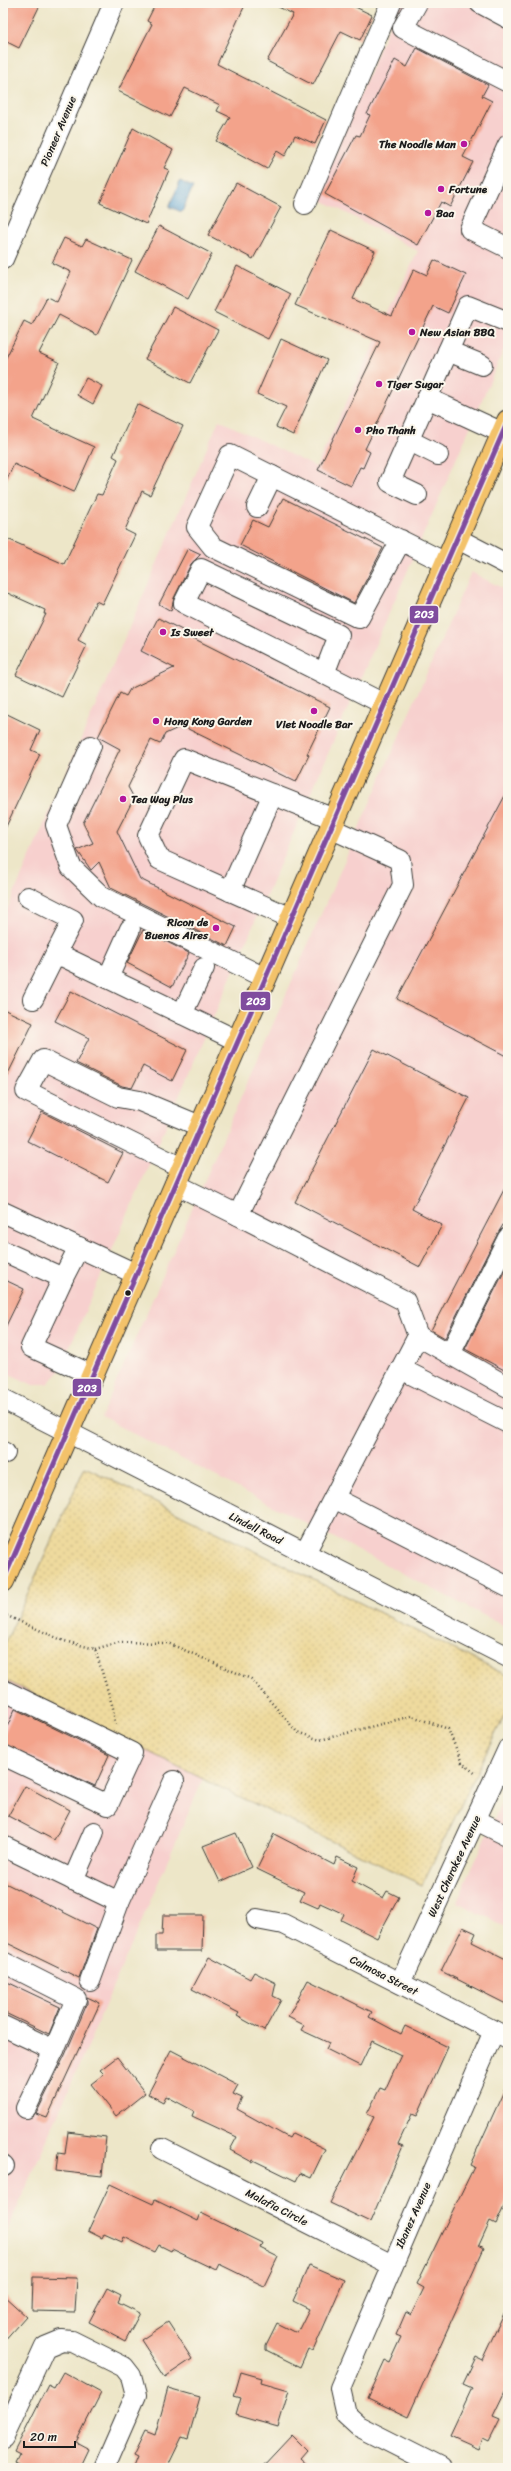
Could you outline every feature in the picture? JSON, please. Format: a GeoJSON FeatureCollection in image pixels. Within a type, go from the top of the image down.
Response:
{"type":"FeatureCollection","features":[{"type":"Feature","properties":{"kind":"main road"},"geometry":{"type":"LineString","coordinates":[[3,1581],[8,1557],[67,1432],[505,427]]}},
{"type":"Feature","properties":{"kind":"street","name":"Pioneer Avenue"},"geometry":{"type":"LineString","coordinates":[[3,259],[114,3]]}},
{"type":"Feature","properties":{"kind":"street"},"geometry":{"type":"LineString","coordinates":[[305,204],[391,3]]}},
{"type":"Feature","properties":{"kind":"street"},"geometry":{"type":"LineString","coordinates":[[417,3],[403,28],[508,82]]}},
{"type":"Feature","properties":{"kind":"street"},"geometry":{"type":"LineString","coordinates":[[480,3],[508,18]]}},
{"type":"Feature","properties":{"kind":"street"},"geometry":{"type":"LineString","coordinates":[[508,145],[470,229],[508,248]]}},
{"type":"Feature","properties":{"kind":"street"},"geometry":{"type":"LineString","coordinates":[[417,494],[390,482],[468,306],[508,322]]}},
{"type":"Feature","properties":{"kind":"street"},"geometry":{"type":"LineString","coordinates":[[448,351],[482,365]]}},
{"type":"Feature","properties":{"kind":"street"},"geometry":{"type":"LineString","coordinates":[[427,398],[505,427]]}},
{"type":"Feature","properties":{"kind":"street"},"geometry":{"type":"LineString","coordinates":[[408,440],[438,455]]}},
{"type":"Feature","properties":{"kind":"street"},"geometry":{"type":"LineString","coordinates":[[401,540],[359,618],[213,548],[197,526],[230,455],[401,540],[446,563]]}},
{"type":"Feature","properties":{"kind":"street"},"geometry":{"type":"LineString","coordinates":[[258,507],[272,476]]}},
{"type":"Feature","properties":{"kind":"street"},"geometry":{"type":"LineString","coordinates":[[456,538],[508,565]]}},
{"type":"Feature","properties":{"kind":"street"},"geometry":{"type":"LineString","coordinates":[[324,674],[339,635],[201,568],[184,603],[324,674],[384,704]]}},
{"type":"Feature","properties":{"kind":"street"},"geometry":{"type":"LineString","coordinates":[[91,746],[56,825],[71,867],[102,897],[265,978]]}},
{"type":"Feature","properties":{"kind":"street"},"geometry":{"type":"LineString","coordinates":[[238,1215],[403,885],[400,860],[273,794],[184,759],[148,836],[159,859],[291,918]]}},
{"type":"Feature","properties":{"kind":"street"},"geometry":{"type":"LineString","coordinates":[[230,891],[273,794]]}},
{"type":"Feature","properties":{"kind":"street"},"geometry":{"type":"LineString","coordinates":[[28,897],[73,920],[33,999]]}},
{"type":"Feature","properties":{"kind":"street"},"geometry":{"type":"LineString","coordinates":[[108,978],[130,929]]}},
{"type":"Feature","properties":{"kind":"street"},"geometry":{"type":"LineString","coordinates":[[56,953],[238,1041]]}},
{"type":"Feature","properties":{"kind":"street"},"geometry":{"type":"LineString","coordinates":[[182,1014],[204,968]]}},
{"type":"Feature","properties":{"kind":"street"},"geometry":{"type":"LineString","coordinates":[[200,1126],[140,1101],[118,1097],[43,1060],[26,1091],[179,1176],[238,1215],[405,1301],[418,1336],[508,1387]]}},
{"type":"Feature","properties":{"kind":"street"},"geometry":{"type":"LineString","coordinates":[[3,1212],[136,1274]]}},
{"type":"Feature","properties":{"kind":"street"},"geometry":{"type":"LineString","coordinates":[[450,1354],[508,1238]]}},
{"type":"Feature","properties":{"kind":"street"},"geometry":{"type":"LineString","coordinates":[[79,1247],[63,1278],[32,1347],[92,1375]]}},
{"type":"Feature","properties":{"kind":"street"},"geometry":{"type":"LineString","coordinates":[[3,1251],[63,1278]]}},
{"type":"Feature","properties":{"kind":"street"},"geometry":{"type":"LineString","coordinates":[[305,1553],[418,1336]]}},
{"type":"Feature","properties":{"kind":"street"},"geometry":{"type":"LineString","coordinates":[[401,1369],[508,1423]]}},
{"type":"Feature","properties":{"kind":"street","name":"Lindell Road"},"geometry":{"type":"LineString","coordinates":[[3,1400],[508,1657]]}},
{"type":"Feature","properties":{"kind":"street"},"geometry":{"type":"LineString","coordinates":[[334,1498],[508,1587]]}},
{"type":"Feature","properties":{"kind":"street"},"geometry":{"type":"LineString","coordinates":[[3,1690],[132,1753],[108,1805],[3,1754]]}},
{"type":"Feature","properties":{"kind":"street","name":"West Cherokee Avenue"},"geometry":{"type":"LineString","coordinates":[[400,1983],[492,1787],[508,1749]]}},
{"type":"Feature","properties":{"kind":"street"},"geometry":{"type":"LineString","coordinates":[[90,1981],[119,1902],[174,1781]]}},
{"type":"Feature","properties":{"kind":"street"},"geometry":{"type":"LineString","coordinates":[[476,1820],[508,1836]]}},
{"type":"Feature","properties":{"kind":"street"},"geometry":{"type":"LineString","coordinates":[[73,1880],[94,1832]]}},
{"type":"Feature","properties":{"kind":"street"},"geometry":{"type":"LineString","coordinates":[[3,1846],[119,1902]]}},
{"type":"Feature","properties":{"kind":"street","name":"Calmosa Street"},"geometry":{"type":"LineString","coordinates":[[257,1919],[284,1924],[501,2034]]}},
{"type":"Feature","properties":{"kind":"street"},"geometry":{"type":"LineString","coordinates":[[3,1962],[76,1999],[54,2050],[26,2108]]}},
{"type":"Feature","properties":{"kind":"street"},"geometry":{"type":"LineString","coordinates":[[3,2026],[54,2050]]}},
{"type":"Feature","properties":{"kind":"street","name":"Ibanez Avenue"},"geometry":{"type":"LineString","coordinates":[[441,2468],[358,2426],[346,2415],[340,2388],[392,2265],[501,2034]]}},
{"type":"Feature","properties":{"kind":"street","name":"Malafia Circle"},"geometry":{"type":"LineString","coordinates":[[162,2149],[392,2265]]}},
{"type":"Feature","properties":{"kind":"street"},"geometry":{"type":"LineString","coordinates":[[3,2438],[45,2347],[62,2340],[72,2341],[124,2367],[131,2376],[136,2394],[104,2468]]}},
{"type":"Feature","properties":{"kind":"path"},"geometry":{"type":"LineString","coordinates":[[3,1614],[64,1641],[95,1649],[120,1642],[168,1643],[251,1680],[297,1732],[320,1740],[412,1716],[448,1729],[462,1763],[492,1787]]}},
{"type":"Feature","properties":{"kind":"path"},"geometry":{"type":"LineString","coordinates":[[95,1649],[113,1708],[115,1728]]}},
{"type":"Feature","properties":{"kind":"shaded area"},"geometry":{"type":"Polygon","coordinates":[[[399,3],[508,3],[508,340],[59,1372],[48,1384],[31,1384],[3,1371],[3,1148],[10,1133],[3,1130],[3,919],[219,420],[316,467],[418,251],[316,197],[399,3]]]}},
{"type":"Feature","properties":{"kind":"shaded area"},"geometry":{"type":"Polygon","coordinates":[[[471,572],[508,591],[508,1628],[101,1417],[471,572]]]}},
{"type":"Feature","properties":{"kind":"shaded area"},"geometry":{"type":"Polygon","coordinates":[[[3,1678],[203,1779],[3,2241],[3,1678]]]}},
{"type":"Feature","properties":{"kind":"shaded area"},"geometry":{"type":"Polygon","coordinates":[[[508,1788],[508,1928],[457,1902],[508,1788]]]}},
{"type":"Feature","properties":{"kind":"sand"},"geometry":{"type":"Polygon","coordinates":[[[85,1467],[508,1676],[508,1708],[422,1885],[203,1779],[3,1679],[3,1648],[85,1467]]]}},
{"type":"Feature","properties":{"kind":"water"},"geometry":{"type":"Polygon","coordinates":[[[180,181],[193,187],[182,212],[169,207],[180,181]]]}},
{"type":"Feature","properties":{"kind":"building"},"geometry":{"type":"Polygon","coordinates":[[[3,3],[41,3],[19,48],[3,40],[3,3]]]}},
{"type":"Feature","properties":{"kind":"building"},"geometry":{"type":"Polygon","coordinates":[[[156,3],[246,3],[217,64],[326,120],[315,144],[295,135],[285,156],[277,151],[267,169],[216,141],[230,117],[217,111],[220,105],[185,88],[170,117],[118,91],[152,24],[147,21],[156,3]]]}},
{"type":"Feature","properties":{"kind":"building"},"geometry":{"type":"Polygon","coordinates":[[[270,3],[347,3],[372,15],[360,40],[341,31],[313,85],[267,61],[293,14],[270,3]]]}},
{"type":"Feature","properties":{"kind":"building"},"geometry":{"type":"Polygon","coordinates":[[[417,48],[488,85],[482,96],[492,101],[463,157],[473,162],[450,207],[441,202],[418,245],[325,194],[356,135],[360,136],[370,115],[367,114],[395,60],[407,67],[417,48]]]}},
{"type":"Feature","properties":{"kind":"building"},"geometry":{"type":"Polygon","coordinates":[[[133,128],[173,150],[164,168],[169,170],[146,224],[100,203],[133,128]]]}},
{"type":"Feature","properties":{"kind":"building"},"geometry":{"type":"Polygon","coordinates":[[[236,183],[281,207],[253,259],[208,235],[236,183]]]}},
{"type":"Feature","properties":{"kind":"building"},"geometry":{"type":"Polygon","coordinates":[[[159,226],[212,254],[188,299],[135,271],[159,226]]]}},
{"type":"Feature","properties":{"kind":"building"},"geometry":{"type":"Polygon","coordinates":[[[331,230],[375,251],[353,299],[392,316],[414,269],[427,275],[434,260],[466,275],[448,313],[433,306],[365,449],[370,452],[363,468],[360,467],[351,486],[318,470],[380,342],[295,305],[331,230]]]}},
{"type":"Feature","properties":{"kind":"building"},"geometry":{"type":"Polygon","coordinates":[[[64,238],[82,246],[86,239],[132,260],[97,335],[59,315],[39,353],[59,362],[33,419],[94,447],[74,492],[14,464],[3,488],[3,364],[24,321],[32,325],[47,297],[57,302],[71,272],[52,263],[64,238]]]}},
{"type":"Feature","properties":{"kind":"building"},"geometry":{"type":"Polygon","coordinates":[[[237,266],[291,294],[268,339],[214,312],[237,266]]]}},
{"type":"Feature","properties":{"kind":"building"},"geometry":{"type":"Polygon","coordinates":[[[173,307],[218,330],[190,383],[145,359],[173,307]]]}},
{"type":"Feature","properties":{"kind":"building"},"geometry":{"type":"Polygon","coordinates":[[[281,339],[327,360],[293,435],[276,427],[286,407],[257,394],[281,339]]]}},
{"type":"Feature","properties":{"kind":"building"},"geometry":{"type":"Polygon","coordinates":[[[86,378],[102,386],[93,404],[77,395],[86,378]]]}},
{"type":"Feature","properties":{"kind":"building"},"geometry":{"type":"Polygon","coordinates":[[[137,404],[183,426],[150,495],[142,491],[125,530],[135,535],[102,604],[96,601],[78,640],[87,645],[62,697],[16,675],[46,614],[44,614],[45,610],[3,591],[3,537],[64,564],[97,494],[102,495],[118,459],[113,456],[137,404]]]}},
{"type":"Feature","properties":{"kind":"building"},"geometry":{"type":"Polygon","coordinates":[[[283,498],[383,548],[354,603],[240,545],[253,520],[268,527],[283,498]]]}},
{"type":"Feature","properties":{"kind":"building"},"geometry":{"type":"Polygon","coordinates":[[[188,548],[201,554],[191,564],[174,598],[171,611],[159,604],[188,548]]]}},
{"type":"Feature","properties":{"kind":"building"},"geometry":{"type":"Polygon","coordinates":[[[158,618],[184,631],[183,633],[330,707],[307,754],[309,755],[296,782],[182,726],[165,734],[160,744],[151,740],[128,787],[134,798],[117,831],[140,879],[236,927],[227,946],[111,888],[99,862],[91,870],[77,850],[93,843],[83,823],[120,749],[98,737],[120,693],[126,696],[130,689],[174,668],[141,651],[158,618]]]}},
{"type":"Feature","properties":{"kind":"building"},"geometry":{"type":"Polygon","coordinates":[[[3,712],[40,730],[31,750],[40,754],[3,833],[3,712]]]}},
{"type":"Feature","properties":{"kind":"building"},"geometry":{"type":"Polygon","coordinates":[[[508,790],[508,1057],[397,999],[508,790]]]}},
{"type":"Feature","properties":{"kind":"building"},"geometry":{"type":"Polygon","coordinates":[[[143,930],[189,953],[172,987],[127,963],[143,930]]]}},
{"type":"Feature","properties":{"kind":"building"},"geometry":{"type":"Polygon","coordinates":[[[71,991],[187,1050],[172,1081],[143,1066],[132,1088],[122,1086],[76,1063],[89,1038],[55,1021],[71,991]]]}},
{"type":"Feature","properties":{"kind":"building"},"geometry":{"type":"Polygon","coordinates":[[[3,1009],[33,1023],[3,1084],[3,1009]]]}},
{"type":"Feature","properties":{"kind":"building"},"geometry":{"type":"Polygon","coordinates":[[[374,1049],[469,1098],[412,1209],[442,1225],[420,1267],[295,1202],[374,1049]]]}},
{"type":"Feature","properties":{"kind":"building"},"geometry":{"type":"Polygon","coordinates":[[[42,1112],[123,1153],[108,1182],[27,1141],[42,1112]]]}},
{"type":"Feature","properties":{"kind":"building"},"geometry":{"type":"Polygon","coordinates":[[[508,1182],[508,1217],[498,1233],[445,1338],[431,1330],[508,1182]]]}},
{"type":"Feature","properties":{"kind":"building"},"geometry":{"type":"Polygon","coordinates":[[[508,1264],[508,1372],[465,1349],[508,1264]]]}},
{"type":"Feature","properties":{"kind":"building"},"geometry":{"type":"Polygon","coordinates":[[[3,1279],[24,1289],[3,1332],[3,1279]]]}},
{"type":"Feature","properties":{"kind":"building"},"geometry":{"type":"Polygon","coordinates":[[[15,1709],[109,1755],[95,1786],[3,1744],[3,1736],[15,1709]]]}},
{"type":"Feature","properties":{"kind":"building"},"geometry":{"type":"Polygon","coordinates":[[[25,1786],[70,1810],[54,1840],[8,1816],[25,1786]]]}},
{"type":"Feature","properties":{"kind":"building"},"geometry":{"type":"Polygon","coordinates":[[[236,1833],[252,1867],[220,1882],[203,1846],[236,1833]]]}},
{"type":"Feature","properties":{"kind":"building"},"geometry":{"type":"Polygon","coordinates":[[[274,1834],[334,1865],[337,1857],[358,1867],[352,1881],[383,1898],[387,1891],[399,1897],[377,1938],[341,1920],[344,1914],[320,1903],[318,1908],[300,1900],[304,1892],[257,1869],[274,1834]]]}},
{"type":"Feature","properties":{"kind":"building"},"geometry":{"type":"Polygon","coordinates":[[[3,1882],[97,1929],[79,1978],[3,1941],[3,1882]]]}},
{"type":"Feature","properties":{"kind":"building"},"geometry":{"type":"Polygon","coordinates":[[[163,1915],[203,1915],[202,1951],[156,1951],[156,1935],[162,1935],[163,1915]]]}},
{"type":"Feature","properties":{"kind":"building"},"geometry":{"type":"Polygon","coordinates":[[[463,1927],[476,1933],[472,1942],[508,1960],[508,2005],[441,1971],[463,1927]]]}},
{"type":"Feature","properties":{"kind":"building"},"geometry":{"type":"Polygon","coordinates":[[[209,1957],[250,1979],[254,1972],[276,1983],[273,1996],[281,2000],[264,2031],[237,2016],[239,2013],[192,1989],[209,1957]]]}},
{"type":"Feature","properties":{"kind":"building"},"geometry":{"type":"Polygon","coordinates":[[[3,1980],[60,2007],[49,2034],[3,2012],[3,1980]]]}},
{"type":"Feature","properties":{"kind":"building"},"geometry":{"type":"Polygon","coordinates":[[[308,1980],[372,2012],[369,2017],[401,2034],[405,2026],[448,2047],[417,2116],[412,2114],[398,2144],[403,2146],[370,2222],[330,2203],[374,2117],[367,2114],[380,2088],[385,2090],[401,2055],[372,2041],[360,2066],[326,2049],[329,2043],[301,2030],[304,2025],[288,2017],[308,1980]]]}},
{"type":"Feature","properties":{"kind":"building"},"geometry":{"type":"Polygon","coordinates":[[[87,1997],[100,2003],[47,2118],[36,2114],[65,2055],[87,2004],[87,1997]]]}},
{"type":"Feature","properties":{"kind":"building"},"geometry":{"type":"Polygon","coordinates":[[[171,2050],[238,2085],[233,2094],[242,2098],[237,2109],[289,2138],[292,2133],[325,2149],[311,2178],[300,2173],[296,2181],[253,2160],[252,2162],[230,2150],[237,2137],[192,2116],[194,2111],[166,2096],[163,2102],[148,2094],[171,2050]]]}},
{"type":"Feature","properties":{"kind":"building"},"geometry":{"type":"Polygon","coordinates":[[[117,2057],[145,2093],[116,2116],[91,2084],[104,2074],[100,2070],[117,2057]]]}},
{"type":"Feature","properties":{"kind":"building"},"geometry":{"type":"Polygon","coordinates":[[[508,2082],[508,2198],[496,2224],[490,2221],[479,2245],[484,2248],[408,2417],[368,2398],[385,2361],[389,2363],[401,2337],[396,2335],[406,2312],[411,2315],[424,2288],[417,2284],[474,2167],[470,2165],[508,2082]]]}},
{"type":"Feature","properties":{"kind":"building"},"geometry":{"type":"Polygon","coordinates":[[[68,2132],[106,2137],[102,2176],[56,2171],[58,2153],[65,2154],[68,2132]]]}},
{"type":"Feature","properties":{"kind":"building"},"geometry":{"type":"Polygon","coordinates":[[[110,2184],[153,2204],[155,2200],[198,2221],[201,2213],[262,2243],[260,2248],[278,2257],[264,2286],[219,2264],[216,2270],[172,2249],[171,2251],[159,2245],[155,2252],[124,2237],[122,2242],[104,2234],[102,2238],[88,2231],[110,2184]]]}},
{"type":"Feature","properties":{"kind":"building"},"geometry":{"type":"Polygon","coordinates":[[[309,2265],[344,2280],[313,2351],[308,2349],[300,2367],[266,2350],[266,2345],[277,2323],[297,2333],[309,2309],[293,2301],[309,2265]]]}},
{"type":"Feature","properties":{"kind":"building"},"geometry":{"type":"Polygon","coordinates":[[[33,2277],[77,2278],[75,2312],[32,2311],[33,2277]]]}},
{"type":"Feature","properties":{"kind":"building"},"geometry":{"type":"Polygon","coordinates":[[[107,2288],[121,2295],[118,2302],[140,2313],[125,2341],[89,2322],[107,2288]]]}},
{"type":"Feature","properties":{"kind":"building"},"geometry":{"type":"Polygon","coordinates":[[[3,2295],[26,2316],[3,2342],[3,2295]]]}},
{"type":"Feature","properties":{"kind":"building"},"geometry":{"type":"Polygon","coordinates":[[[508,2305],[508,2385],[493,2416],[500,2419],[489,2441],[483,2438],[479,2448],[450,2435],[472,2388],[463,2384],[476,2357],[482,2360],[508,2305]]]}},
{"type":"Feature","properties":{"kind":"building"},"geometry":{"type":"Polygon","coordinates":[[[168,2322],[192,2359],[165,2377],[141,2340],[168,2322]]]}},
{"type":"Feature","properties":{"kind":"building"},"geometry":{"type":"Polygon","coordinates":[[[63,2372],[101,2393],[76,2442],[89,2449],[80,2468],[26,2468],[16,2463],[20,2455],[14,2452],[48,2385],[54,2388],[63,2372]]]}},
{"type":"Feature","properties":{"kind":"building"},"geometry":{"type":"Polygon","coordinates":[[[241,2372],[262,2378],[261,2382],[289,2390],[278,2427],[236,2415],[241,2398],[234,2396],[241,2372]]]}},
{"type":"Feature","properties":{"kind":"building"},"geometry":{"type":"Polygon","coordinates":[[[168,2388],[200,2397],[188,2439],[182,2437],[167,2468],[133,2468],[137,2458],[133,2456],[145,2431],[155,2435],[168,2388]]]}},
{"type":"Feature","properties":{"kind":"building"},"geometry":{"type":"Polygon","coordinates":[[[292,2435],[307,2450],[300,2458],[311,2468],[261,2468],[292,2435]]]}},
{"type":"Feature","properties":{"kind":"transit line","name":"203"},"geometry":{"type":"LineString","coordinates":[[3,1581],[508,421]]}},
{"type":"Feature","properties":{"kind":"place","name":"The Noodle Man"},"geometry":{"type":"Point","coordinates":[464,144]}},
{"type":"Feature","properties":{"kind":"place","name":"Fortune"},"geometry":{"type":"Point","coordinates":[441,189]}},
{"type":"Feature","properties":{"kind":"place","name":"Baa"},"geometry":{"type":"Point","coordinates":[428,213]}},
{"type":"Feature","properties":{"kind":"place","name":"New Asian BBQ"},"geometry":{"type":"Point","coordinates":[412,332]}},
{"type":"Feature","properties":{"kind":"place","name":"Tiger Sugar"},"geometry":{"type":"Point","coordinates":[379,384]}},
{"type":"Feature","properties":{"kind":"place","name":"Pho Thanh"},"geometry":{"type":"Point","coordinates":[358,430]}},
{"type":"Feature","properties":{"kind":"place","name":"Is Sweet"},"geometry":{"type":"Point","coordinates":[163,632]}},
{"type":"Feature","properties":{"kind":"place","name":"Viet Noodle Bar"},"geometry":{"type":"Point","coordinates":[314,711]}},
{"type":"Feature","properties":{"kind":"place","name":"Hong Kong Garden"},"geometry":{"type":"Point","coordinates":[156,721]}},
{"type":"Feature","properties":{"kind":"place","name":"Tea Way Plus"},"geometry":{"type":"Point","coordinates":[123,799]}},
{"type":"Feature","properties":{"kind":"place","name":"Ricon de Buenos Aires"},"geometry":{"type":"Point","coordinates":[216,928]}}]}
